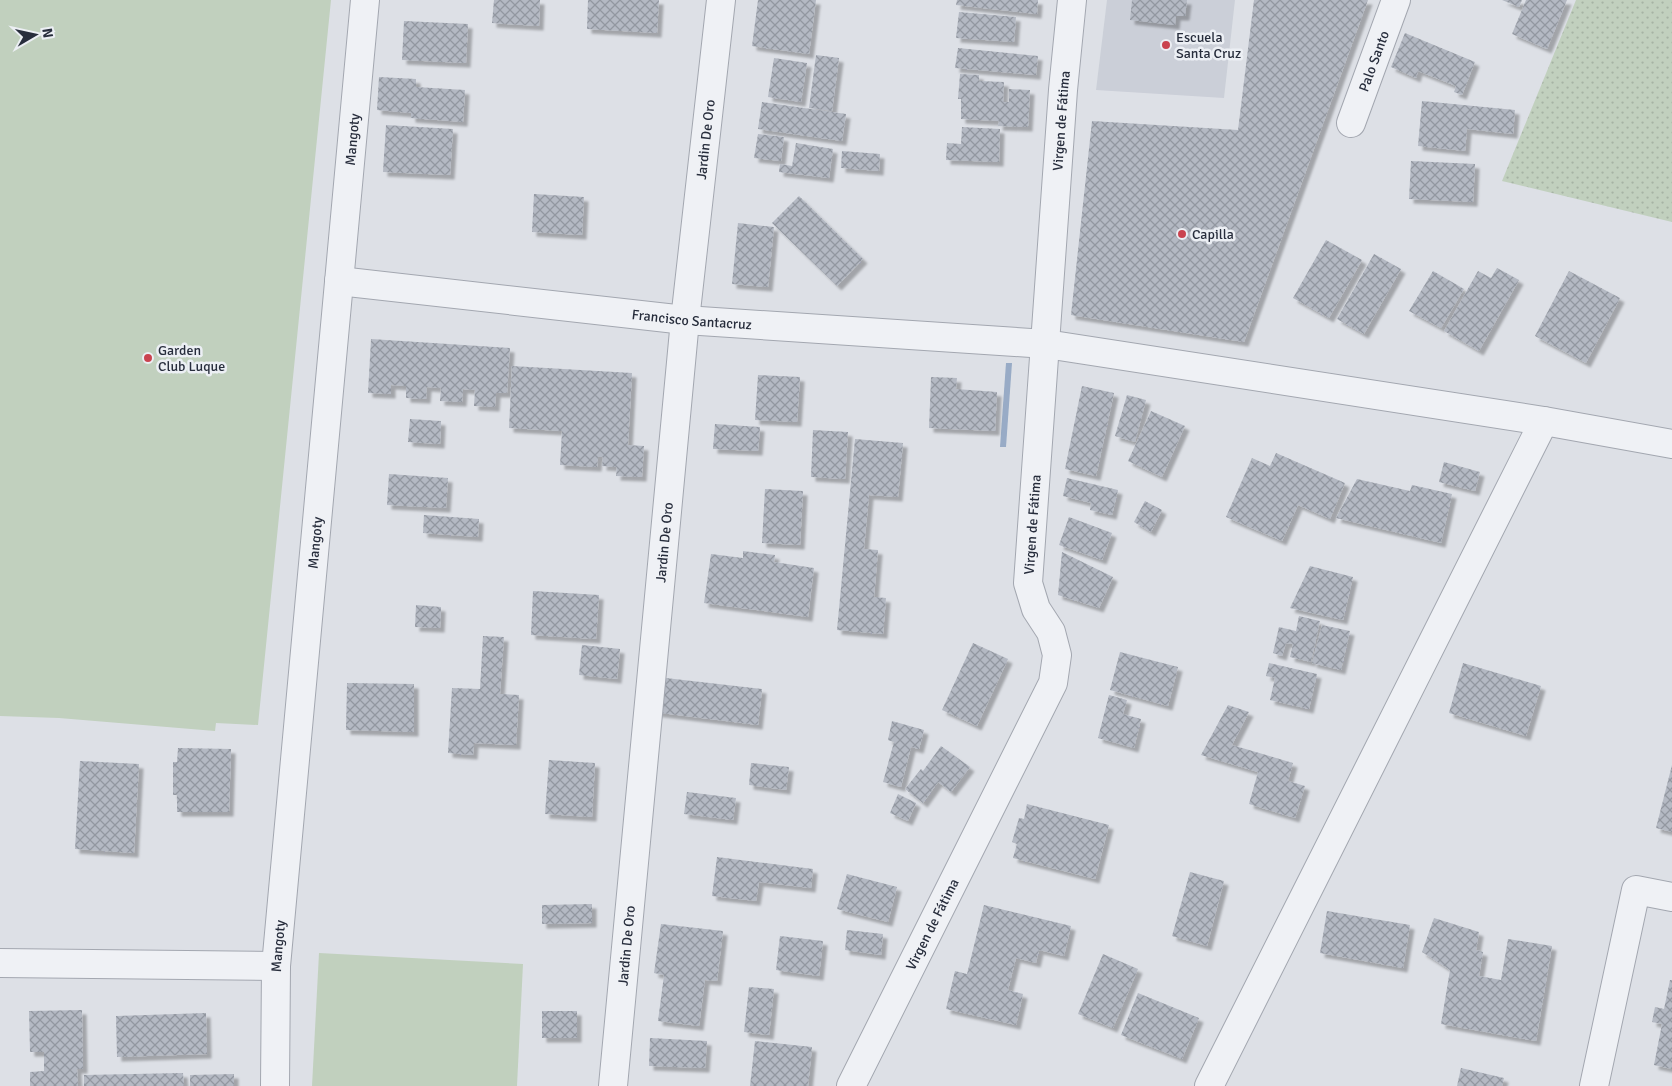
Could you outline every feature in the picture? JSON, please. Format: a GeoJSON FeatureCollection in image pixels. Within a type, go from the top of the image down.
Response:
{"type":"FeatureCollection","features":[{"type":"Feature","properties":{"kind":"street","name":"Mangoty"},"geometry":{"type":"LineString","coordinates":[[275,1086],[276,966],[365,0]]}},
{"type":"Feature","properties":{"kind":"street","name":"Jardin De Oro"},"geometry":{"type":"LineString","coordinates":[[613,1086],[686,320],[721,0]]}},
{"type":"Feature","properties":{"kind":"street","name":"Virgen de Fátima"},"geometry":{"type":"LineString","coordinates":[[851,1086],[1053,683],[1057,655],[1051,632],[1036,608],[1028,583],[1063,90],[1072,0]]}},
{"type":"Feature","properties":{"kind":"street","name":"Palo Santo"},"geometry":{"type":"LineString","coordinates":[[1351,123],[1396,0]]}},
{"type":"Feature","properties":{"kind":"street","name":"Francisco Santacruz"},"geometry":{"type":"LineString","coordinates":[[339,281],[686,320],[1046,344],[1544,421],[1672,444]]}},
{"type":"Feature","properties":{"kind":"street"},"geometry":{"type":"LineString","coordinates":[[1210,1086],[1544,421]]}},
{"type":"Feature","properties":{"kind":"street"},"geometry":{"type":"LineString","coordinates":[[1594,1086],[1636,890],[1672,898]]}},
{"type":"Feature","properties":{"kind":"street"},"geometry":{"type":"LineString","coordinates":[[0,963],[276,966]]}},
{"type":"Feature","properties":{"kind":"shaded area","name":"Escuela Santa Cruz"},"geometry":{"type":"Polygon","coordinates":[[[1107,0],[1235,0],[1224,98],[1096,90],[1107,0]]]}},
{"type":"Feature","properties":{"kind":"green space","name":"Garden Club Luque"},"geometry":{"type":"Polygon","coordinates":[[[0,0],[331,0],[258,725],[216,723],[215,731],[59,718],[0,716],[0,0]]]}},
{"type":"Feature","properties":{"kind":"green space"},"geometry":{"type":"Polygon","coordinates":[[[1576,0],[1672,0],[1672,222],[1502,181],[1576,0]]]}},
{"type":"Feature","properties":{"kind":"green space"},"geometry":{"type":"Polygon","coordinates":[[[319,953],[523,964],[517,1086],[312,1086],[319,953]]]}},
{"type":"Feature","properties":{"kind":"water"},"geometry":{"type":"Polygon","coordinates":[[[1006,363],[1012,363],[1006,447],[1000,447],[1006,363]]]}},
{"type":"Feature","properties":{"kind":"building"},"geometry":{"type":"Polygon","coordinates":[[[494,0],[540,0],[539,26],[492,23],[494,0]]]}},
{"type":"Feature","properties":{"kind":"building"},"geometry":{"type":"Polygon","coordinates":[[[588,0],[659,0],[657,33],[587,29],[588,0]]]}},
{"type":"Feature","properties":{"kind":"building"},"geometry":{"type":"Polygon","coordinates":[[[758,0],[816,0],[809,54],[752,46],[758,0]]]}},
{"type":"Feature","properties":{"kind":"building"},"geometry":{"type":"Polygon","coordinates":[[[957,0],[1038,0],[1037,14],[956,5],[957,0]]]}},
{"type":"Feature","properties":{"kind":"building"},"geometry":{"type":"Polygon","coordinates":[[[1132,0],[1187,0],[1185,16],[1176,16],[1175,25],[1130,20],[1132,0]]]}},
{"type":"Feature","properties":{"kind":"building","name":"Capilla"},"geometry":{"type":"Polygon","coordinates":[[[1254,0],[1368,0],[1244,342],[1071,315],[1092,121],[1238,130],[1254,0]]]}},
{"type":"Feature","properties":{"kind":"building"},"geometry":{"type":"Polygon","coordinates":[[[1502,0],[1522,0],[1519,7],[1502,0]]]}},
{"type":"Feature","properties":{"kind":"building"},"geometry":{"type":"Polygon","coordinates":[[[1526,0],[1567,0],[1547,49],[1512,34],[1526,0]]]}},
{"type":"Feature","properties":{"kind":"building"},"geometry":{"type":"Polygon","coordinates":[[[959,12],[1016,17],[1014,42],[956,38],[959,12]]]}},
{"type":"Feature","properties":{"kind":"building"},"geometry":{"type":"Polygon","coordinates":[[[404,21],[468,24],[466,63],[402,60],[404,21]]]}},
{"type":"Feature","properties":{"kind":"building"},"geometry":{"type":"Polygon","coordinates":[[[1405,33],[1475,62],[1462,95],[1454,92],[1456,86],[1418,71],[1416,78],[1391,67],[1405,33]]]}},
{"type":"Feature","properties":{"kind":"building"},"geometry":{"type":"Polygon","coordinates":[[[958,48],[1038,56],[1036,75],[955,68],[958,48]]]}},
{"type":"Feature","properties":{"kind":"building"},"geometry":{"type":"Polygon","coordinates":[[[816,55],[839,58],[832,111],[809,108],[816,55]]]}},
{"type":"Feature","properties":{"kind":"building"},"geometry":{"type":"Polygon","coordinates":[[[774,58],[807,63],[801,102],[768,97],[774,58]]]}},
{"type":"Feature","properties":{"kind":"building"},"geometry":{"type":"Polygon","coordinates":[[[960,74],[979,75],[979,81],[1004,82],[1003,102],[1009,102],[1009,89],[1030,90],[1028,127],[998,126],[999,121],[961,119],[961,99],[958,99],[960,74]]]}},
{"type":"Feature","properties":{"kind":"building"},"geometry":{"type":"Polygon","coordinates":[[[379,77],[416,79],[416,87],[465,90],[463,122],[411,118],[411,113],[377,110],[379,77]]]}},
{"type":"Feature","properties":{"kind":"building"},"geometry":{"type":"Polygon","coordinates":[[[1422,101],[1515,110],[1513,134],[1467,129],[1465,151],[1418,146],[1422,101]]]}},
{"type":"Feature","properties":{"kind":"building"},"geometry":{"type":"Polygon","coordinates":[[[762,102],[846,114],[842,141],[758,129],[762,102]]]}},
{"type":"Feature","properties":{"kind":"building"},"geometry":{"type":"Polygon","coordinates":[[[386,125],[453,129],[450,175],[383,172],[386,125]]]}},
{"type":"Feature","properties":{"kind":"building"},"geometry":{"type":"Polygon","coordinates":[[[962,127],[1000,129],[999,162],[946,160],[947,143],[961,144],[962,127]]]}},
{"type":"Feature","properties":{"kind":"building"},"geometry":{"type":"Polygon","coordinates":[[[758,134],[784,137],[781,161],[754,158],[758,134]]]}},
{"type":"Feature","properties":{"kind":"building"},"geometry":{"type":"Polygon","coordinates":[[[796,143],[833,149],[829,178],[779,172],[780,164],[792,166],[796,143]]]}},
{"type":"Feature","properties":{"kind":"building"},"geometry":{"type":"Polygon","coordinates":[[[842,151],[880,154],[879,171],[841,168],[842,151]]]}},
{"type":"Feature","properties":{"kind":"building"},"geometry":{"type":"Polygon","coordinates":[[[1411,161],[1475,164],[1473,202],[1409,199],[1411,161]]]}},
{"type":"Feature","properties":{"kind":"building"},"geometry":{"type":"Polygon","coordinates":[[[534,194],[584,197],[582,235],[532,232],[534,194]]]}},
{"type":"Feature","properties":{"kind":"building"},"geometry":{"type":"Polygon","coordinates":[[[799,196],[863,259],[837,286],[772,223],[799,196]]]}},
{"type":"Feature","properties":{"kind":"building"},"geometry":{"type":"Polygon","coordinates":[[[738,223],[774,227],[768,287],[732,284],[738,223]]]}},
{"type":"Feature","properties":{"kind":"building"},"geometry":{"type":"Polygon","coordinates":[[[1326,240],[1362,260],[1329,318],[1293,298],[1326,240]]]}},
{"type":"Feature","properties":{"kind":"building"},"geometry":{"type":"Polygon","coordinates":[[[1374,254],[1401,269],[1364,334],[1337,319],[1374,254]]]}},
{"type":"Feature","properties":{"kind":"building"},"geometry":{"type":"Polygon","coordinates":[[[1497,268],[1519,280],[1479,351],[1444,331],[1478,271],[1491,278],[1497,268]]]}},
{"type":"Feature","properties":{"kind":"building"},"geometry":{"type":"Polygon","coordinates":[[[1433,271],[1464,289],[1441,328],[1409,311],[1433,271]]]}},
{"type":"Feature","properties":{"kind":"building"},"geometry":{"type":"Polygon","coordinates":[[[1569,271],[1620,298],[1586,363],[1535,336],[1569,271]]]}},
{"type":"Feature","properties":{"kind":"building"},"geometry":{"type":"Polygon","coordinates":[[[371,339],[510,348],[507,393],[496,393],[495,407],[474,406],[475,390],[463,389],[462,402],[440,401],[441,388],[427,387],[426,399],[406,398],[406,386],[391,385],[391,394],[368,393],[371,339]]]}},
{"type":"Feature","properties":{"kind":"building"},"geometry":{"type":"Polygon","coordinates":[[[512,366],[632,373],[628,445],[644,446],[642,477],[616,476],[617,467],[602,466],[603,457],[598,457],[597,467],[560,465],[562,431],[509,428],[512,366]]]}},
{"type":"Feature","properties":{"kind":"building"},"geometry":{"type":"Polygon","coordinates":[[[758,375],[800,377],[797,422],[755,420],[758,375]]]}},
{"type":"Feature","properties":{"kind":"building"},"geometry":{"type":"Polygon","coordinates":[[[931,377],[957,378],[956,389],[997,392],[995,431],[929,428],[931,377]]]}},
{"type":"Feature","properties":{"kind":"building"},"geometry":{"type":"Polygon","coordinates":[[[1082,386],[1114,393],[1096,476],[1065,469],[1082,386]]]}},
{"type":"Feature","properties":{"kind":"building"},"geometry":{"type":"Polygon","coordinates":[[[1127,395],[1146,400],[1135,442],[1115,436],[1127,395]]]}},
{"type":"Feature","properties":{"kind":"building"},"geometry":{"type":"Polygon","coordinates":[[[1151,411],[1185,426],[1162,477],[1128,461],[1151,411]]]}},
{"type":"Feature","properties":{"kind":"building"},"geometry":{"type":"Polygon","coordinates":[[[410,419],[441,421],[440,444],[408,442],[410,419]]]}},
{"type":"Feature","properties":{"kind":"building"},"geometry":{"type":"Polygon","coordinates":[[[715,424],[760,427],[758,451],[713,449],[715,424]]]}},
{"type":"Feature","properties":{"kind":"building"},"geometry":{"type":"Polygon","coordinates":[[[813,430],[848,432],[845,479],[811,477],[813,430]]]}},
{"type":"Feature","properties":{"kind":"building"},"geometry":{"type":"Polygon","coordinates":[[[855,439],[903,443],[898,497],[869,495],[864,549],[878,550],[874,597],[886,598],[883,634],[837,630],[855,439]]]}},
{"type":"Feature","properties":{"kind":"building"},"geometry":{"type":"Polygon","coordinates":[[[1276,453],[1345,483],[1330,519],[1298,505],[1282,541],[1226,517],[1252,458],[1270,466],[1276,453]]]}},
{"type":"Feature","properties":{"kind":"building"},"geometry":{"type":"Polygon","coordinates":[[[1444,462],[1480,472],[1475,491],[1439,482],[1444,462]]]}},
{"type":"Feature","properties":{"kind":"building"},"geometry":{"type":"Polygon","coordinates":[[[389,474],[448,478],[446,508],[387,505],[389,474]]]}},
{"type":"Feature","properties":{"kind":"building"},"geometry":{"type":"Polygon","coordinates":[[[1067,478],[1118,490],[1112,515],[1090,510],[1091,503],[1063,496],[1067,478]]]}},
{"type":"Feature","properties":{"kind":"building"},"geometry":{"type":"Polygon","coordinates":[[[1357,479],[1410,491],[1412,485],[1452,494],[1441,543],[1336,518],[1357,479]]]}},
{"type":"Feature","properties":{"kind":"building"},"geometry":{"type":"Polygon","coordinates":[[[765,489],[803,491],[800,545],[762,543],[765,489]]]}},
{"type":"Feature","properties":{"kind":"building"},"geometry":{"type":"Polygon","coordinates":[[[1145,501],[1162,510],[1151,532],[1134,522],[1145,501]]]}},
{"type":"Feature","properties":{"kind":"building"},"geometry":{"type":"Polygon","coordinates":[[[424,515],[479,519],[478,537],[423,533],[424,515]]]}},
{"type":"Feature","properties":{"kind":"building"},"geometry":{"type":"Polygon","coordinates":[[[1069,517],[1112,533],[1102,560],[1059,545],[1069,517]]]}},
{"type":"Feature","properties":{"kind":"building"},"geometry":{"type":"Polygon","coordinates":[[[743,551],[775,555],[774,562],[814,568],[808,617],[704,603],[711,554],[743,558],[743,551]]]}},
{"type":"Feature","properties":{"kind":"building"},"geometry":{"type":"Polygon","coordinates":[[[1062,552],[1113,577],[1099,608],[1058,595],[1062,552]]]}},
{"type":"Feature","properties":{"kind":"building"},"geometry":{"type":"Polygon","coordinates":[[[1310,566],[1353,577],[1343,620],[1290,608],[1310,566]]]}},
{"type":"Feature","properties":{"kind":"building"},"geometry":{"type":"Polygon","coordinates":[[[533,591],[599,595],[596,639],[531,635],[533,591]]]}},
{"type":"Feature","properties":{"kind":"building"},"geometry":{"type":"Polygon","coordinates":[[[416,605],[441,607],[440,628],[415,627],[416,605]]]}},
{"type":"Feature","properties":{"kind":"building"},"geometry":{"type":"Polygon","coordinates":[[[1299,616],[1320,621],[1311,662],[1290,657],[1293,644],[1286,643],[1282,656],[1273,653],[1279,627],[1296,631],[1299,616]]]}},
{"type":"Feature","properties":{"kind":"building"},"geometry":{"type":"Polygon","coordinates":[[[1322,625],[1350,631],[1341,670],[1312,663],[1322,625]]]}},
{"type":"Feature","properties":{"kind":"building"},"geometry":{"type":"Polygon","coordinates":[[[483,636],[504,637],[500,694],[519,695],[516,745],[474,743],[473,755],[448,753],[452,688],[480,689],[483,636]]]}},
{"type":"Feature","properties":{"kind":"building"},"geometry":{"type":"Polygon","coordinates":[[[973,643],[1008,659],[977,726],[942,710],[973,643]]]}},
{"type":"Feature","properties":{"kind":"building"},"geometry":{"type":"Polygon","coordinates":[[[582,645],[620,649],[617,679],[579,675],[582,645]]]}},
{"type":"Feature","properties":{"kind":"building"},"geometry":{"type":"Polygon","coordinates":[[[1120,652],[1178,667],[1168,706],[1110,690],[1120,652]]]}},
{"type":"Feature","properties":{"kind":"building"},"geometry":{"type":"Polygon","coordinates":[[[1269,663],[1317,674],[1309,709],[1270,700],[1275,678],[1266,676],[1269,663]]]}},
{"type":"Feature","properties":{"kind":"building"},"geometry":{"type":"Polygon","coordinates":[[[1463,663],[1541,686],[1526,736],[1449,713],[1463,663]]]}},
{"type":"Feature","properties":{"kind":"building"},"geometry":{"type":"Polygon","coordinates":[[[657,677],[762,689],[758,725],[653,712],[657,677]]]}},
{"type":"Feature","properties":{"kind":"building"},"geometry":{"type":"Polygon","coordinates":[[[347,683],[414,684],[414,732],[346,730],[347,683]]]}},
{"type":"Feature","properties":{"kind":"building"},"geometry":{"type":"Polygon","coordinates":[[[1109,695],[1127,700],[1123,714],[1141,719],[1134,748],[1098,738],[1109,695]]]}},
{"type":"Feature","properties":{"kind":"building"},"geometry":{"type":"Polygon","coordinates":[[[1228,705],[1249,712],[1232,745],[1293,763],[1288,781],[1305,786],[1295,818],[1249,804],[1258,772],[1201,755],[1228,705]]]}},
{"type":"Feature","properties":{"kind":"building"},"geometry":{"type":"Polygon","coordinates":[[[892,721],[924,730],[919,749],[911,747],[901,787],[883,782],[894,742],[888,740],[892,721]]]}},
{"type":"Feature","properties":{"kind":"building"},"geometry":{"type":"Polygon","coordinates":[[[941,746],[970,767],[951,792],[938,782],[923,803],[905,789],[921,769],[923,771],[941,746]]]}},
{"type":"Feature","properties":{"kind":"building"},"geometry":{"type":"Polygon","coordinates":[[[178,748],[231,749],[229,812],[177,812],[177,795],[173,795],[173,762],[177,762],[178,748]]]}},
{"type":"Feature","properties":{"kind":"building"},"geometry":{"type":"Polygon","coordinates":[[[549,760],[595,763],[592,817],[545,814],[549,760]]]}},
{"type":"Feature","properties":{"kind":"building"},"geometry":{"type":"Polygon","coordinates":[[[80,761],[139,764],[134,853],[75,849],[80,761]]]}},
{"type":"Feature","properties":{"kind":"building"},"geometry":{"type":"Polygon","coordinates":[[[751,763],[789,767],[786,790],[749,785],[751,763]]]}},
{"type":"Feature","properties":{"kind":"building"},"geometry":{"type":"Polygon","coordinates":[[[1672,765],[1672,832],[1656,828],[1672,765]]]}},
{"type":"Feature","properties":{"kind":"building"},"geometry":{"type":"Polygon","coordinates":[[[687,792],[736,798],[733,820],[684,814],[687,792]]]}},
{"type":"Feature","properties":{"kind":"building"},"geometry":{"type":"Polygon","coordinates":[[[898,794],[916,803],[908,821],[890,813],[898,794]]]}},
{"type":"Feature","properties":{"kind":"building"},"geometry":{"type":"Polygon","coordinates":[[[1027,804],[1109,825],[1095,879],[1013,858],[1017,844],[1012,842],[1019,818],[1024,819],[1027,804]]]}},
{"type":"Feature","properties":{"kind":"building"},"geometry":{"type":"Polygon","coordinates":[[[717,857],[813,869],[811,888],[759,882],[756,901],[712,896],[717,857]]]}},
{"type":"Feature","properties":{"kind":"building"},"geometry":{"type":"Polygon","coordinates":[[[1190,872],[1224,881],[1207,946],[1172,936],[1190,872]]]}},
{"type":"Feature","properties":{"kind":"building"},"geometry":{"type":"Polygon","coordinates":[[[847,874],[897,887],[888,922],[837,909],[847,874]]]}},
{"type":"Feature","properties":{"kind":"building"},"geometry":{"type":"Polygon","coordinates":[[[592,904],[592,923],[542,924],[542,905],[592,904]]]}},
{"type":"Feature","properties":{"kind":"building"},"geometry":{"type":"Polygon","coordinates":[[[984,905],[1071,926],[1064,956],[1039,950],[1036,963],[1016,958],[1008,990],[1023,994],[1016,1025],[946,1009],[955,971],[967,974],[984,905]]]}},
{"type":"Feature","properties":{"kind":"building"},"geometry":{"type":"Polygon","coordinates":[[[1327,911],[1410,925],[1403,968],[1320,953],[1327,911]]]}},
{"type":"Feature","properties":{"kind":"building"},"geometry":{"type":"Polygon","coordinates":[[[1434,918],[1479,932],[1476,950],[1483,952],[1479,976],[1501,980],[1508,939],[1552,946],[1536,1041],[1441,1024],[1450,970],[1422,952],[1434,918]]]}},
{"type":"Feature","properties":{"kind":"building"},"geometry":{"type":"Polygon","coordinates":[[[661,924],[723,931],[717,981],[705,980],[699,1026],[658,1021],[664,975],[654,973],[661,924]]]}},
{"type":"Feature","properties":{"kind":"building"},"geometry":{"type":"Polygon","coordinates":[[[847,930],[883,934],[881,955],[845,950],[847,930]]]}},
{"type":"Feature","properties":{"kind":"building"},"geometry":{"type":"Polygon","coordinates":[[[780,936],[823,941],[819,976],[776,970],[780,936]]]}},
{"type":"Feature","properties":{"kind":"building"},"geometry":{"type":"Polygon","coordinates":[[[1103,954],[1138,969],[1113,1028],[1078,1014],[1103,954]]]}},
{"type":"Feature","properties":{"kind":"building"},"geometry":{"type":"Polygon","coordinates":[[[1670,980],[1672,980],[1672,1069],[1654,1065],[1662,1024],[1652,1022],[1655,1007],[1664,1009],[1670,980]]]}},
{"type":"Feature","properties":{"kind":"building"},"geometry":{"type":"Polygon","coordinates":[[[749,987],[774,989],[769,1035],[744,1032],[749,987]]]}},
{"type":"Feature","properties":{"kind":"building"},"geometry":{"type":"Polygon","coordinates":[[[1138,993],[1199,1018],[1182,1059],[1121,1035],[1138,993]]]}},
{"type":"Feature","properties":{"kind":"building"},"geometry":{"type":"Polygon","coordinates":[[[82,1010],[83,1069],[77,1069],[78,1086],[30,1086],[30,1072],[44,1071],[44,1052],[30,1052],[29,1011],[82,1010]]]}},
{"type":"Feature","properties":{"kind":"building"},"geometry":{"type":"Polygon","coordinates":[[[542,1011],[577,1011],[577,1038],[542,1038],[542,1011]]]}},
{"type":"Feature","properties":{"kind":"building"},"geometry":{"type":"Polygon","coordinates":[[[206,1013],[207,1054],[117,1057],[116,1016],[206,1013]]]}},
{"type":"Feature","properties":{"kind":"building"},"geometry":{"type":"Polygon","coordinates":[[[650,1038],[707,1041],[705,1068],[649,1066],[650,1038]]]}},
{"type":"Feature","properties":{"kind":"building"},"geometry":{"type":"Polygon","coordinates":[[[755,1041],[812,1047],[808,1086],[750,1086],[755,1041]]]}},
{"type":"Feature","properties":{"kind":"building"},"geometry":{"type":"Polygon","coordinates":[[[1461,1068],[1504,1078],[1502,1086],[1457,1086],[1461,1068]]]}},
{"type":"Feature","properties":{"kind":"building"},"geometry":{"type":"Polygon","coordinates":[[[183,1073],[184,1086],[84,1086],[84,1075],[183,1073]]]}},
{"type":"Feature","properties":{"kind":"building"},"geometry":{"type":"Polygon","coordinates":[[[234,1074],[234,1086],[190,1086],[190,1075],[234,1074]]]}},
{"type":"Feature","properties":{"kind":"place","name":"Escuela Santa Cruz"},"geometry":{"type":"Point","coordinates":[1166,45]}},
{"type":"Feature","properties":{"kind":"place","name":"Capilla"},"geometry":{"type":"Point","coordinates":[1182,234]}},
{"type":"Feature","properties":{"kind":"place","name":"Garden Club Luque"},"geometry":{"type":"Point","coordinates":[148,358]}}]}
